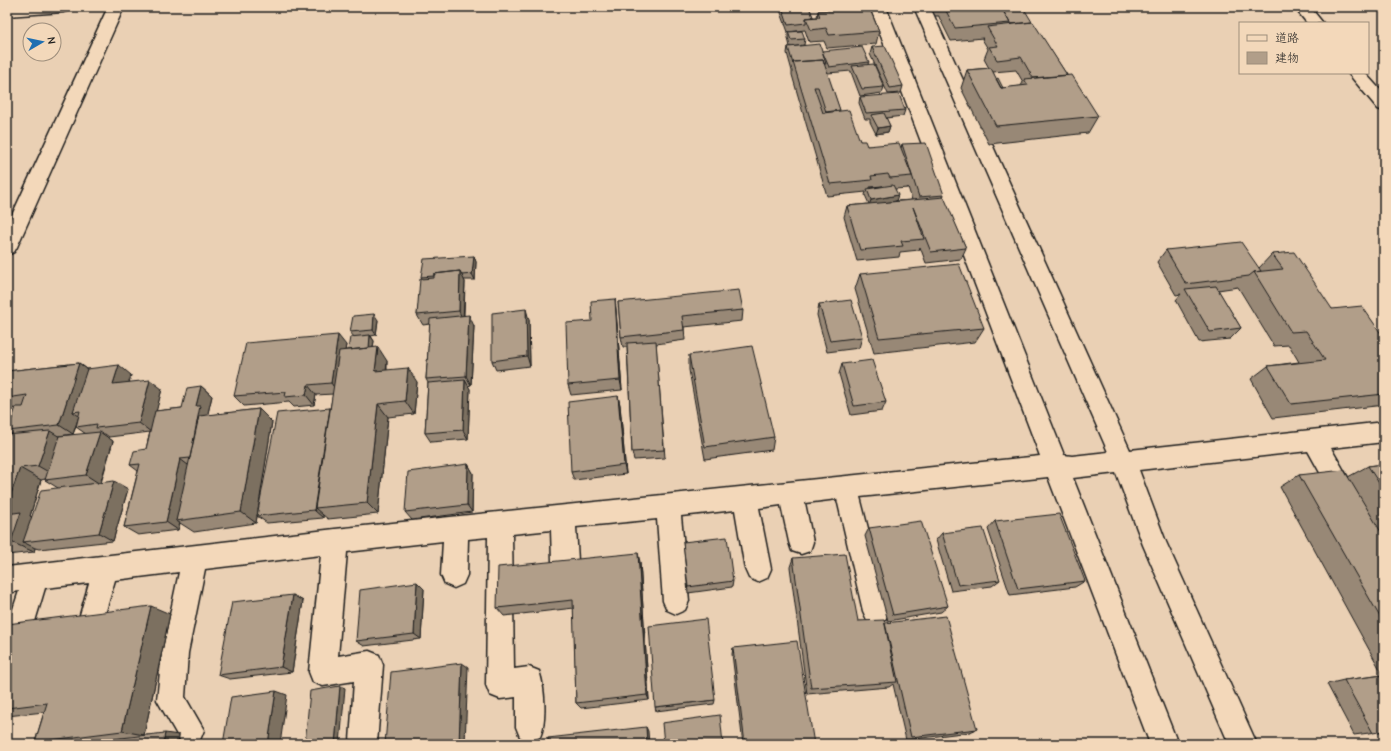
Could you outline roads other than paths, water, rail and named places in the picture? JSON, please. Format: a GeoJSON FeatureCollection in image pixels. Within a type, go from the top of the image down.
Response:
{"type":"FeatureCollection","features":[{"type":"Feature","properties":{"kind":"street"},"geometry":{"type":"LineString","coordinates":[[7,11],[63,7]]}},
{"type":"Feature","properties":{"kind":"street"},"geometry":{"type":"LineString","coordinates":[[7,247],[116,7]]}},
{"type":"Feature","properties":{"kind":"street"},"geometry":{"type":"LineString","coordinates":[[878,7],[1063,470],[1070,505],[1164,744]]}},
{"type":"Feature","properties":{"kind":"street"},"geometry":{"type":"LineString","coordinates":[[922,7],[1118,461],[1243,744]]}},
{"type":"Feature","properties":{"kind":"street"},"geometry":{"type":"LineString","coordinates":[[1302,7],[1314,22]]}},
{"type":"Feature","properties":{"kind":"street"},"geometry":{"type":"LineString","coordinates":[[1357,74],[1384,106]]}},
{"type":"Feature","properties":{"kind":"street"},"geometry":{"type":"LineString","coordinates":[[29,597],[102,579],[190,577],[456,529],[500,533],[563,526],[670,524],[746,506],[793,502],[850,505],[1118,461],[1317,447],[1384,432]]}},
{"type":"Feature","properties":{"kind":"street"},"geometry":{"type":"LineString","coordinates":[[1317,447],[1357,515]]}},
{"type":"Feature","properties":{"kind":"street"},"geometry":{"type":"LineString","coordinates":[[793,502],[801,542]]}},
{"type":"Feature","properties":{"kind":"street"},"geometry":{"type":"LineString","coordinates":[[850,505],[876,611]]}},
{"type":"Feature","properties":{"kind":"street"},"geometry":{"type":"LineString","coordinates":[[746,506],[751,541],[758,568]]}},
{"type":"Feature","properties":{"kind":"street"},"geometry":{"type":"LineString","coordinates":[[670,524],[676,602]]}},
{"type":"Feature","properties":{"kind":"street"},"geometry":{"type":"LineString","coordinates":[[563,526],[565,562]]}},
{"type":"Feature","properties":{"kind":"street"},"geometry":{"type":"LineString","coordinates":[[454,575],[456,529]]}},
{"type":"Feature","properties":{"kind":"street"},"geometry":{"type":"LineString","coordinates":[[500,533],[500,685],[529,681],[530,727]]}},
{"type":"Feature","properties":{"kind":"street"},"geometry":{"type":"LineString","coordinates":[[334,550],[323,672],[369,665],[364,740]]}},
{"type":"Feature","properties":{"kind":"street"},"geometry":{"type":"LineString","coordinates":[[190,577],[175,653],[171,700],[190,730]]}},
{"type":"Feature","properties":{"kind":"street"},"geometry":{"type":"LineString","coordinates":[[91,622],[102,579]]}},
{"type":"Feature","properties":{"kind":"street"},"geometry":{"type":"LineString","coordinates":[[7,580],[29,597]]}},
{"type":"Feature","properties":{"kind":"street"},"geometry":{"type":"LineString","coordinates":[[7,668],[29,597]]}}]}
